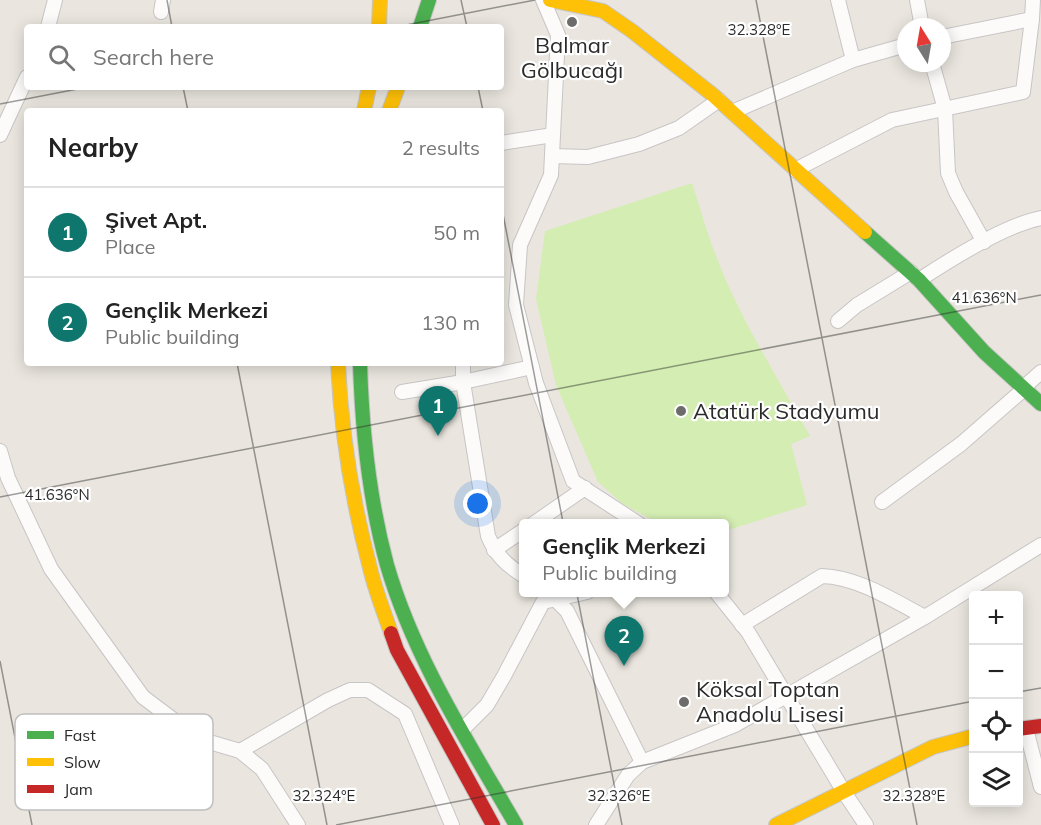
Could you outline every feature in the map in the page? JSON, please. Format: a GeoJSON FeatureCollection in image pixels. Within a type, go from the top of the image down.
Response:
{"type":"FeatureCollection","features":[{"type":"Feature","properties":{"kind":"main road"},"geometry":{"type":"LineString","coordinates":[[379,24],[380,0]]}},
{"type":"Feature","properties":{"kind":"main road"},"geometry":{"type":"LineString","coordinates":[[421,24],[429,0]]}},
{"type":"Feature","properties":{"kind":"main road"},"geometry":{"type":"LineString","coordinates":[[550,0],[606,6],[632,31],[719,100],[915,276],[984,352],[1041,404]]}},
{"type":"Feature","properties":{"kind":"main road"},"geometry":{"type":"LineString","coordinates":[[365,108],[368,90]]}},
{"type":"Feature","properties":{"kind":"main road"},"geometry":{"type":"LineString","coordinates":[[390,108],[397,90]]}},
{"type":"Feature","properties":{"kind":"main road"},"geometry":{"type":"LineString","coordinates":[[338,366],[340,408],[351,486],[370,570],[397,650],[493,825]]}},
{"type":"Feature","properties":{"kind":"main road"},"geometry":{"type":"LineString","coordinates":[[360,366],[360,393],[370,486],[388,566],[413,633],[462,730],[516,825]]}},
{"type":"Feature","properties":{"kind":"main road"},"geometry":{"type":"LineString","coordinates":[[1023,729],[1041,726]]}},
{"type":"Feature","properties":{"kind":"main road"},"geometry":{"type":"LineString","coordinates":[[776,825],[933,747],[969,737]]}},
{"type":"Feature","properties":{"kind":"street"},"geometry":{"type":"LineString","coordinates":[[49,24],[55,0]]}},
{"type":"Feature","properties":{"kind":"street"},"geometry":{"type":"LineString","coordinates":[[543,0],[558,35],[551,175],[520,245],[516,305],[536,383],[573,481],[632,519]]}},
{"type":"Feature","properties":{"kind":"street"},"geometry":{"type":"LineString","coordinates":[[838,0],[854,60]]}},
{"type":"Feature","properties":{"kind":"street"},"geometry":{"type":"LineString","coordinates":[[917,0],[920,18]]}},
{"type":"Feature","properties":{"kind":"street"},"geometry":{"type":"LineString","coordinates":[[795,170],[892,120],[1023,92],[1033,0]]}},
{"type":"Feature","properties":{"kind":"street"},"geometry":{"type":"LineString","coordinates":[[951,35],[1032,19]]}},
{"type":"Feature","properties":{"kind":"street"},"geometry":{"type":"LineString","coordinates":[[732,112],[854,60],[897,48]]}},
{"type":"Feature","properties":{"kind":"street"},"geometry":{"type":"LineString","coordinates":[[935,72],[945,109],[948,173],[984,242]]}},
{"type":"Feature","properties":{"kind":"street"},"geometry":{"type":"LineString","coordinates":[[0,135],[24,83]]}},
{"type":"Feature","properties":{"kind":"street"},"geometry":{"type":"LineString","coordinates":[[552,156],[588,157],[639,144],[679,128],[719,100]]}},
{"type":"Feature","properties":{"kind":"street"},"geometry":{"type":"LineString","coordinates":[[504,143],[553,135]]}},
{"type":"Feature","properties":{"kind":"street"},"geometry":{"type":"LineString","coordinates":[[838,321],[857,305],[984,242],[1029,221],[1041,218]]}},
{"type":"Feature","properties":{"kind":"street"},"geometry":{"type":"LineString","coordinates":[[463,366],[463,382],[488,536],[503,562],[519,573]]}},
{"type":"Feature","properties":{"kind":"street"},"geometry":{"type":"LineString","coordinates":[[402,392],[532,367]]}},
{"type":"Feature","properties":{"kind":"street"},"geometry":{"type":"LineString","coordinates":[[882,502],[961,444],[1041,372]]}},
{"type":"Feature","properties":{"kind":"street"},"geometry":{"type":"LineString","coordinates":[[0,452],[8,478],[51,569],[143,697],[166,714]]}},
{"type":"Feature","properties":{"kind":"street"},"geometry":{"type":"LineString","coordinates":[[540,519],[585,488]]}},
{"type":"Feature","properties":{"kind":"street"},"geometry":{"type":"LineString","coordinates":[[494,550],[519,533]]}},
{"type":"Feature","properties":{"kind":"street"},"geometry":{"type":"LineString","coordinates":[[597,825],[628,775],[642,762],[735,725],[925,617],[1041,545]]}},
{"type":"Feature","properties":{"kind":"street"},"geometry":{"type":"LineString","coordinates":[[742,626],[822,576],[833,576],[862,586],[925,617]]}},
{"type":"Feature","properties":{"kind":"street"},"geometry":{"type":"LineString","coordinates":[[462,730],[487,705],[543,602],[549,597]]}},
{"type":"Feature","properties":{"kind":"street"},"geometry":{"type":"LineString","coordinates":[[554,597],[567,610],[589,651],[642,762]]}},
{"type":"Feature","properties":{"kind":"street"},"geometry":{"type":"LineString","coordinates":[[720,597],[742,626],[866,825]]}},
{"type":"Feature","properties":{"kind":"street"},"geometry":{"type":"LineString","coordinates":[[240,751],[328,700],[350,690],[368,690],[405,714],[452,825]]}},
{"type":"Feature","properties":{"kind":"street"},"geometry":{"type":"LineString","coordinates":[[1023,732],[1041,787]]}},
{"type":"Feature","properties":{"kind":"street"},"geometry":{"type":"LineString","coordinates":[[213,743],[240,751],[262,769],[298,825]]}},
{"type":"Feature","properties":{"kind":"green space","name":"Atatürk Stadyumu"},"geometry":{"type":"Polygon","coordinates":[[[692,183],[710,240],[734,297],[810,436],[791,444],[807,505],[729,530],[729,519],[651,519],[623,504],[598,482],[556,385],[536,299],[545,231],[692,183]]]}},
{"type":"Feature","properties":{"kind":"traffic: fast"},"geometry":{"type":"LineString","coordinates":[[421,24],[429,0]]}},
{"type":"Feature","properties":{"kind":"traffic: fast"},"geometry":{"type":"LineString","coordinates":[[865,232],[919,280],[984,352],[1041,404]]}},
{"type":"Feature","properties":{"kind":"traffic: fast"},"geometry":{"type":"LineString","coordinates":[[360,366],[365,439],[375,515],[398,599],[444,699],[516,825]]}},
{"type":"Feature","properties":{"kind":"traffic: slow"},"geometry":{"type":"LineString","coordinates":[[379,24],[380,0]]}},
{"type":"Feature","properties":{"kind":"traffic: slow"},"geometry":{"type":"LineString","coordinates":[[550,0],[603,11],[632,31],[713,95],[865,232]]}},
{"type":"Feature","properties":{"kind":"traffic: slow"},"geometry":{"type":"LineString","coordinates":[[365,108],[368,90]]}},
{"type":"Feature","properties":{"kind":"traffic: slow"},"geometry":{"type":"LineString","coordinates":[[390,108],[397,90]]}},
{"type":"Feature","properties":{"kind":"traffic: slow"},"geometry":{"type":"LineString","coordinates":[[338,366],[342,415],[353,491],[372,576],[391,633]]}},
{"type":"Feature","properties":{"kind":"traffic: slow"},"geometry":{"type":"LineString","coordinates":[[776,825],[933,747],[969,737]]}},
{"type":"Feature","properties":{"kind":"traffic: jam"},"geometry":{"type":"LineString","coordinates":[[391,633],[397,650],[493,825]]}},
{"type":"Feature","properties":{"kind":"traffic: jam"},"geometry":{"type":"LineString","coordinates":[[1023,728],[1041,726]]}},
{"type":"Feature","properties":{"kind":"place","name":"Balmar Gölbucağı"},"geometry":{"type":"Point","coordinates":[572,22]}},
{"type":"Feature","properties":{"kind":"place","name":"Atatürk Stadyumu"},"geometry":{"type":"Point","coordinates":[681,411]}},
{"type":"Feature","properties":{"kind":"place","name":"Şivet Apt."},"geometry":{"type":"Point","coordinates":[438,436]}},
{"type":"Feature","properties":{"kind":"place","name":"Gençlik Merkezi"},"geometry":{"type":"Point","coordinates":[624,666]}},
{"type":"Feature","properties":{"kind":"place","name":"Köksal Toptan Anadolu Lisesi"},"geometry":{"type":"Point","coordinates":[684,702]}}]}
